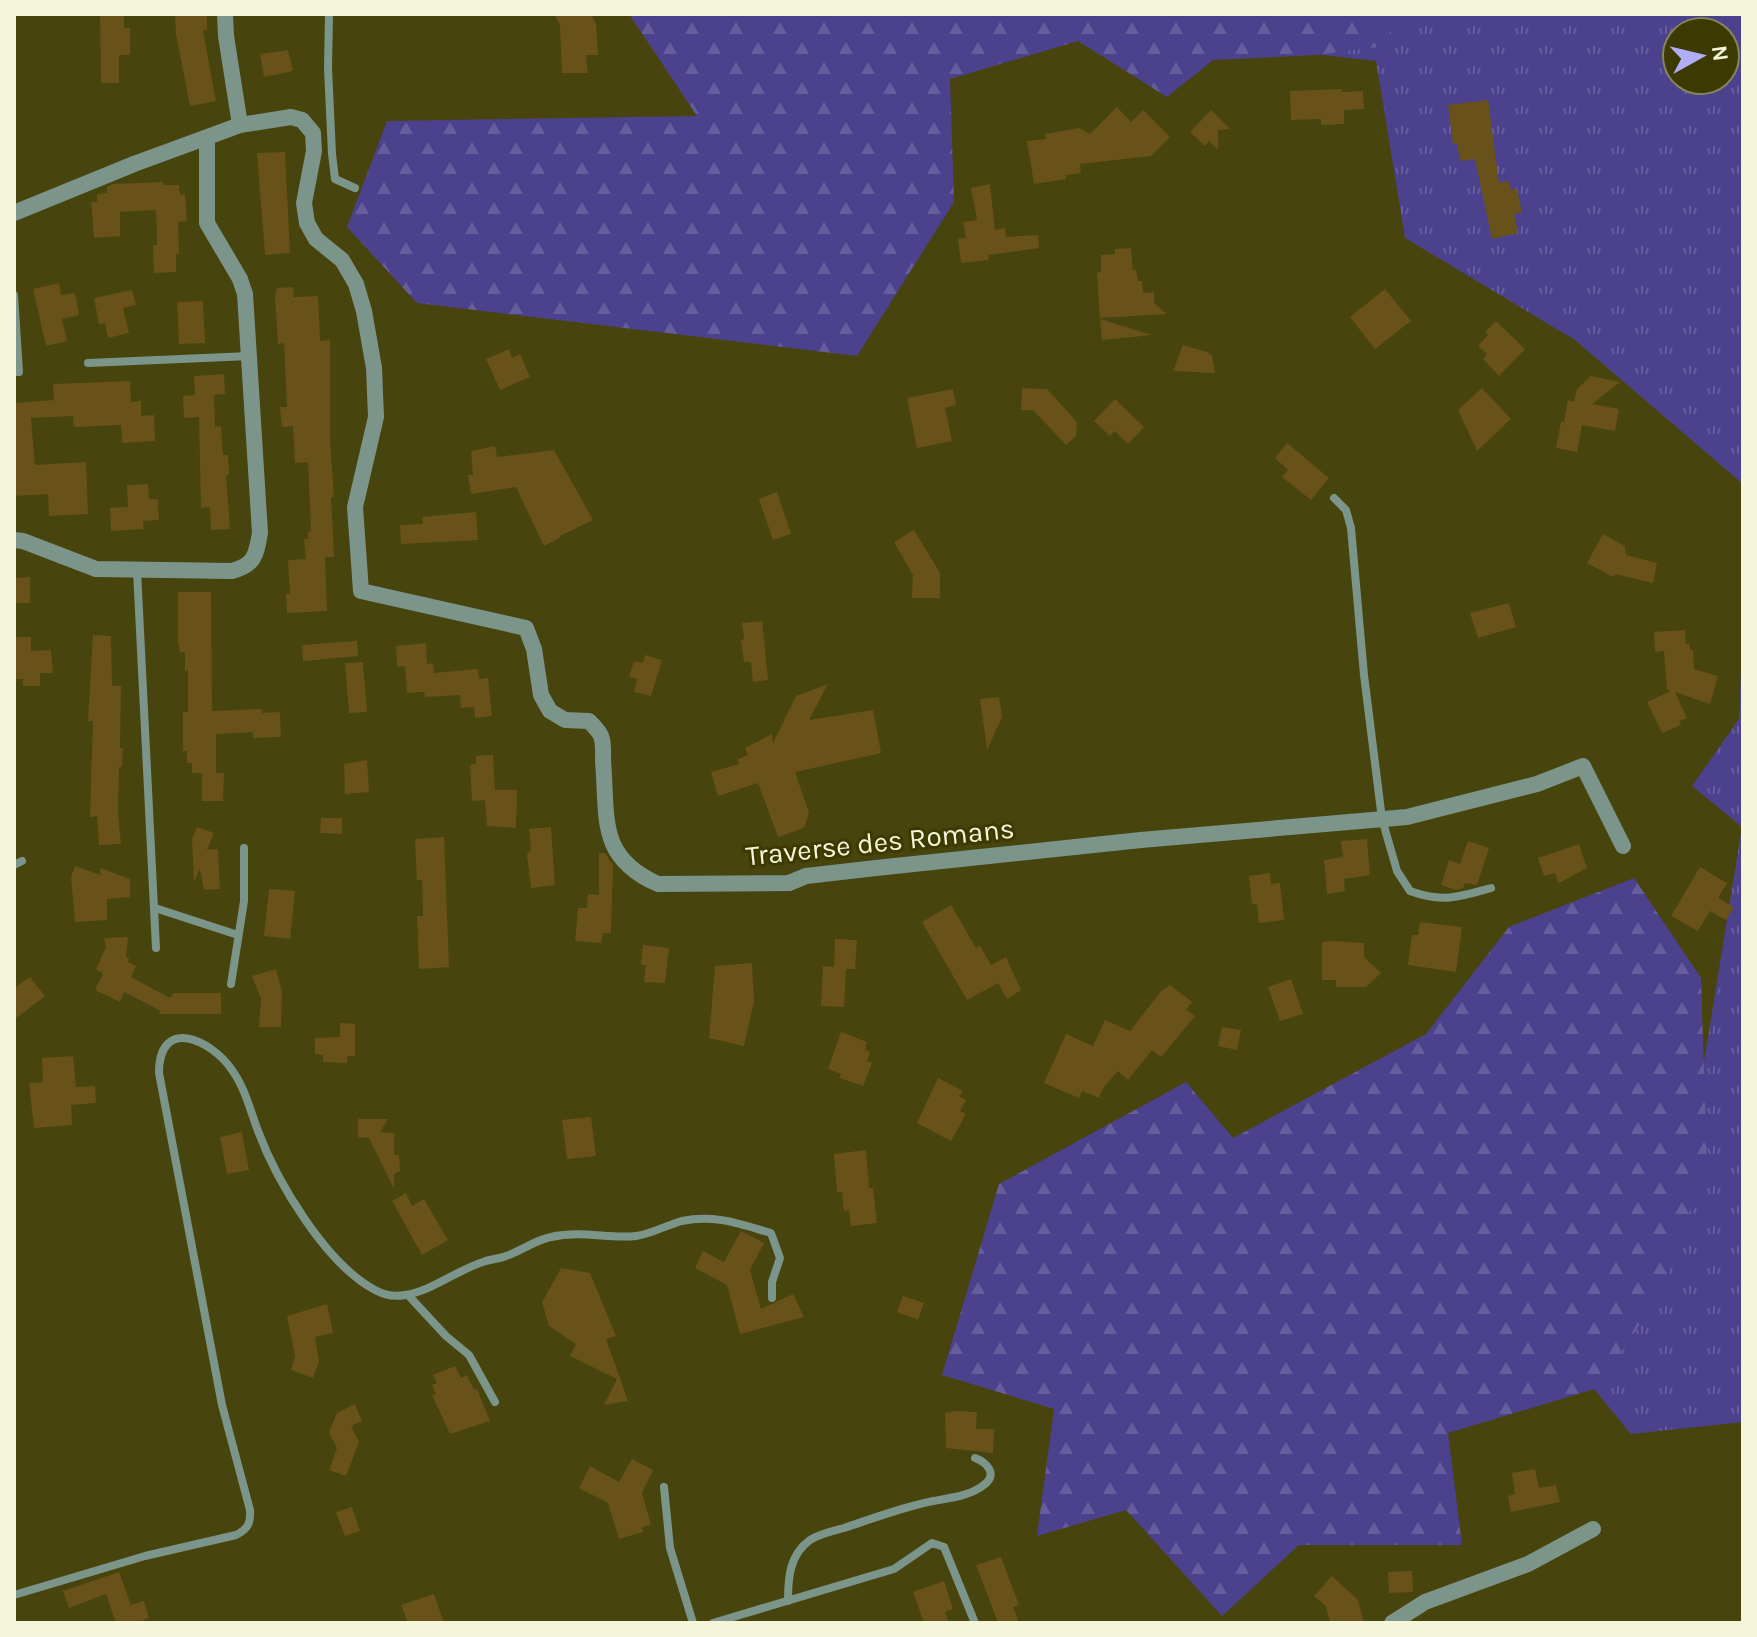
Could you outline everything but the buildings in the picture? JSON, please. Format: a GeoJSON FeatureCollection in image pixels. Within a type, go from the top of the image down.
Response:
{"type":"FeatureCollection","features":[{"type":"Feature","properties":{"kind":"street"},"geometry":{"type":"LineString","coordinates":[[225,14],[240,125]]}},
{"type":"Feature","properties":{"kind":"street","name":"Traverse des Romans"},"geometry":{"type":"LineString","coordinates":[[14,213],[240,125],[291,117],[302,120],[313,133],[314,151],[304,203],[307,223],[316,239],[342,260],[356,284],[374,368],[376,417],[355,507],[361,591],[526,628],[534,649],[541,695],[550,711],[565,720],[589,721],[601,736],[607,828],[613,844],[626,865],[639,876],[658,884],[789,883],[806,876],[876,868],[1141,840],[1407,817],[1537,784],[1583,766],[1623,846]]}},
{"type":"Feature","properties":{"kind":"street"},"geometry":{"type":"LineString","coordinates":[[14,540],[96,569],[232,571],[244,568],[256,555],[260,533],[245,294],[240,279],[207,223],[207,138]]}},
{"type":"Feature","properties":{"kind":"street"},"geometry":{"type":"LineString","coordinates":[[1392,1623],[1425,1602],[1528,1564],[1593,1529]]}},
{"type":"Feature","properties":{"kind":"lane"},"geometry":{"type":"LineString","coordinates":[[329,14],[335,179],[355,188]]}},
{"type":"Feature","properties":{"kind":"lane"},"geometry":{"type":"LineString","coordinates":[[14,295],[19,372],[14,372]]}},
{"type":"Feature","properties":{"kind":"lane"},"geometry":{"type":"LineString","coordinates":[[88,363],[251,356]]}},
{"type":"Feature","properties":{"kind":"lane"},"geometry":{"type":"LineString","coordinates":[[1334,498],[1346,510],[1351,528],[1364,675],[1382,819],[1397,871],[1410,891],[1431,898],[1453,899],[1491,888]]}},
{"type":"Feature","properties":{"kind":"lane"},"geometry":{"type":"LineString","coordinates":[[137,571],[156,948]]}},
{"type":"Feature","properties":{"kind":"lane"},"geometry":{"type":"LineString","coordinates":[[231,984],[244,901],[244,848]]}},
{"type":"Feature","properties":{"kind":"lane"},"geometry":{"type":"LineString","coordinates":[[155,908],[238,935]]}},
{"type":"Feature","properties":{"kind":"lane"},"geometry":{"type":"LineString","coordinates":[[14,1595],[145,1556],[236,1535],[245,1531],[251,1521],[222,1405],[159,1073],[159,1060],[164,1047],[174,1039],[188,1037],[202,1042],[231,1068],[283,1185],[309,1224],[346,1269],[376,1290],[394,1296],[408,1295],[481,1262],[506,1256],[548,1237],[585,1233],[635,1236],[683,1221],[722,1218],[771,1233],[780,1258],[772,1282],[772,1298]]}},
{"type":"Feature","properties":{"kind":"lane"},"geometry":{"type":"LineString","coordinates":[[408,1295],[446,1336],[469,1355],[495,1402]]}},
{"type":"Feature","properties":{"kind":"lane"},"geometry":{"type":"LineString","coordinates":[[788,1601],[788,1578],[793,1562],[811,1539],[902,1508],[960,1497],[987,1484],[990,1470],[985,1462],[975,1458]]}},
{"type":"Feature","properties":{"kind":"lane"},"geometry":{"type":"LineString","coordinates":[[664,1487],[670,1548],[693,1623]]}},
{"type":"Feature","properties":{"kind":"lane"},"geometry":{"type":"LineString","coordinates":[[713,1623],[894,1569],[932,1543],[944,1547],[975,1623]]}},
{"type":"Feature","properties":{"kind":"green space"},"geometry":{"type":"Polygon","coordinates":[[[629,14],[1388,14],[1393,45],[1316,55],[1213,60],[1167,97],[1078,41],[950,79],[954,202],[857,356],[417,303],[347,227],[387,121],[697,116],[629,14]]]}},
{"type":"Feature","properties":{"kind":"green space"},"geometry":{"type":"Polygon","coordinates":[[[1151,14],[1743,14],[1743,484],[1575,340],[1405,238],[1376,61],[1313,54],[1151,14]]]}},
{"type":"Feature","properties":{"kind":"green space"},"geometry":{"type":"Polygon","coordinates":[[[1685,14],[1743,14],[1743,39],[1741,16],[1685,14]]]}},
{"type":"Feature","properties":{"kind":"green space"},"geometry":{"type":"Polygon","coordinates":[[[1743,620],[1743,1422],[1631,1434],[1594,1389],[1704,1062],[1742,827],[1692,786],[1739,719],[1743,620]]]}},
{"type":"Feature","properties":{"kind":"green space"},"geometry":{"type":"Polygon","coordinates":[[[1634,878],[1701,978],[1707,1166],[1658,1296],[1598,1388],[1448,1433],[1462,1545],[1299,1545],[1222,1616],[1126,1510],[1037,1536],[1054,1409],[942,1375],[999,1184],[1186,1082],[1233,1138],[1426,1034],[1509,927],[1634,878]]]}}]}
